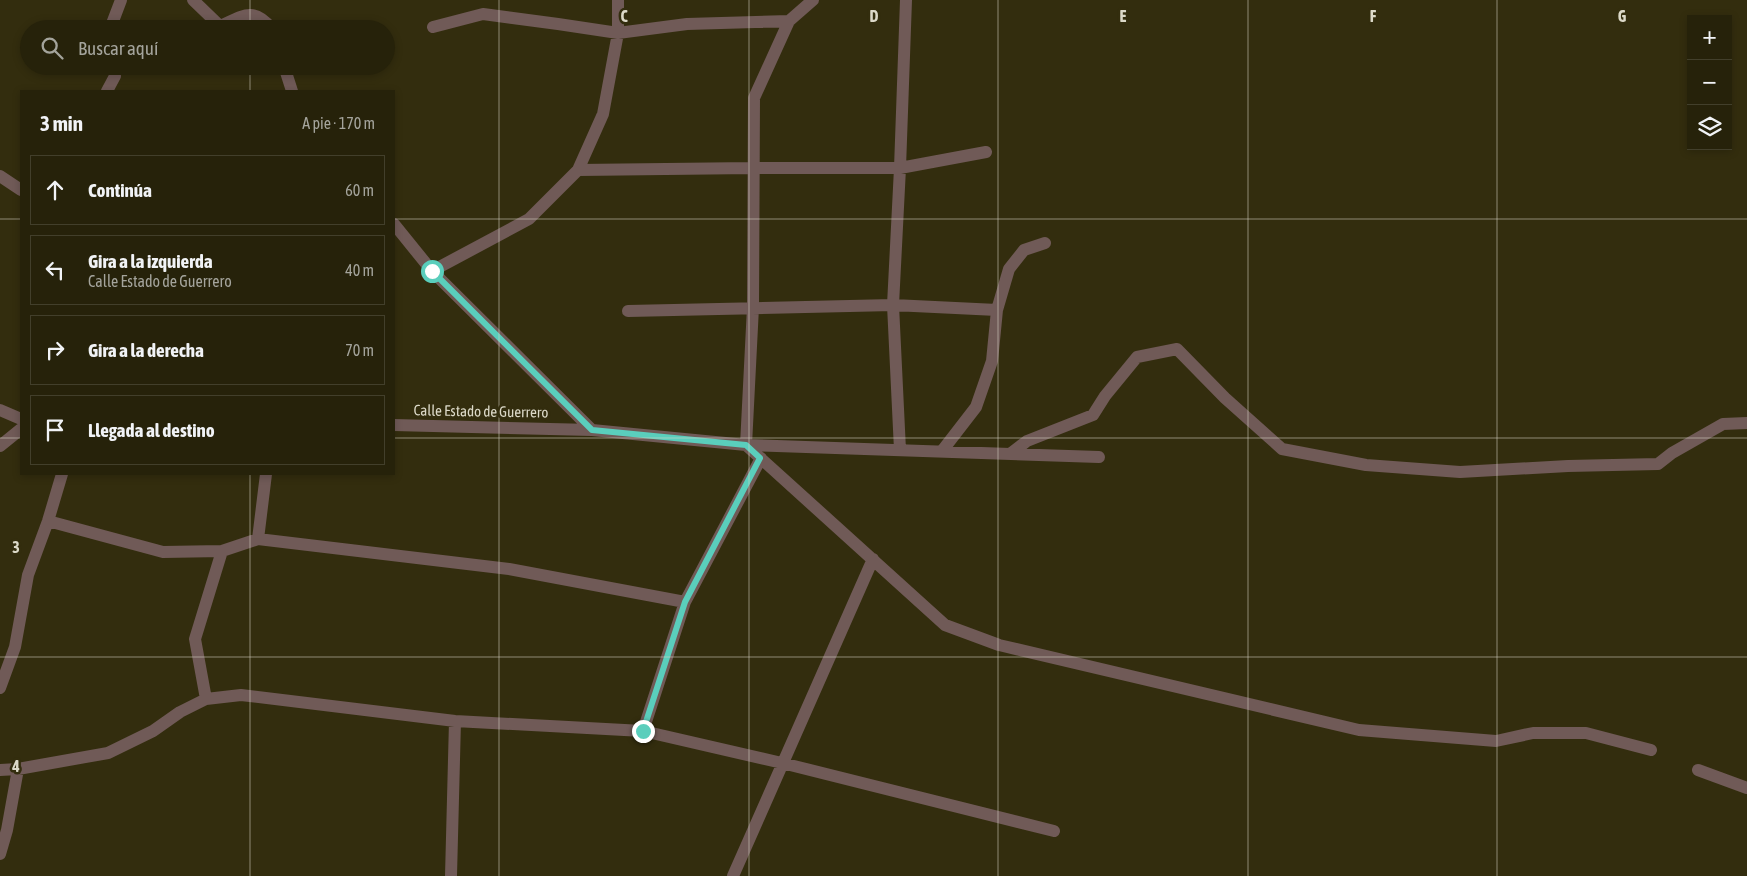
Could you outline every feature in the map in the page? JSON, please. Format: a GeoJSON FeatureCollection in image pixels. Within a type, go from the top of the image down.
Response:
{"type":"FeatureCollection","features":[{"type":"Feature","properties":{"kind":"street"},"geometry":{"type":"LineString","coordinates":[[113,20],[121,0]]}},
{"type":"Feature","properties":{"kind":"street"},"geometry":{"type":"LineString","coordinates":[[193,0],[214,20]]}},
{"type":"Feature","properties":{"kind":"street"},"geometry":{"type":"LineString","coordinates":[[432,271],[529,219],[578,170],[603,114],[618,33],[618,0]]}},
{"type":"Feature","properties":{"kind":"street"},"geometry":{"type":"LineString","coordinates":[[813,0],[789,21],[754,98],[753,307],[746,445],[945,624],[999,645],[1359,730],[1496,741],[1533,733],[1586,733],[1651,750]]}},
{"type":"Feature","properties":{"kind":"street"},"geometry":{"type":"LineString","coordinates":[[900,450],[892,305],[900,168],[906,0]]}},
{"type":"Feature","properties":{"kind":"street"},"geometry":{"type":"LineString","coordinates":[[234,20],[248,14],[265,20]]}},
{"type":"Feature","properties":{"kind":"street"},"geometry":{"type":"LineString","coordinates":[[433,28],[483,14],[618,33],[687,24],[789,21]]}},
{"type":"Feature","properties":{"kind":"street"},"geometry":{"type":"LineString","coordinates":[[108,90],[115,75]]}},
{"type":"Feature","properties":{"kind":"street"},"geometry":{"type":"LineString","coordinates":[[287,75],[292,90]]}},
{"type":"Feature","properties":{"kind":"street"},"geometry":{"type":"LineString","coordinates":[[578,170],[900,168],[986,152]]}},
{"type":"Feature","properties":{"kind":"street"},"geometry":{"type":"LineString","coordinates":[[0,176],[20,189]]}},
{"type":"Feature","properties":{"kind":"street"},"geometry":{"type":"LineString","coordinates":[[395,225],[432,271],[592,430]]}},
{"type":"Feature","properties":{"kind":"street"},"geometry":{"type":"LineString","coordinates":[[942,451],[976,407],[992,361],[997,310],[1009,269],[1024,250],[1045,243]]}},
{"type":"Feature","properties":{"kind":"street"},"geometry":{"type":"LineString","coordinates":[[628,311],[892,305],[997,310]]}},
{"type":"Feature","properties":{"kind":"street"},"geometry":{"type":"LineString","coordinates":[[1010,454],[1027,441],[1093,415],[1105,396],[1137,357],[1177,349],[1225,398],[1282,449],[1366,465],[1460,472],[1568,466],[1658,464],[1672,453],[1722,424],[1747,423]]}},
{"type":"Feature","properties":{"kind":"street"},"geometry":{"type":"LineString","coordinates":[[0,410],[20,419]]}},
{"type":"Feature","properties":{"kind":"street","name":"Calle Estado de Guerrero"},"geometry":{"type":"LineString","coordinates":[[395,425],[592,430],[746,445],[1099,457]]}},
{"type":"Feature","properties":{"kind":"street"},"geometry":{"type":"LineString","coordinates":[[0,446],[20,430]]}},
{"type":"Feature","properties":{"kind":"street"},"geometry":{"type":"LineString","coordinates":[[643,731],[685,602],[760,458]]}},
{"type":"Feature","properties":{"kind":"street"},"geometry":{"type":"LineString","coordinates":[[0,688],[15,647],[28,575],[48,522],[62,475]]}},
{"type":"Feature","properties":{"kind":"street"},"geometry":{"type":"LineString","coordinates":[[258,539],[266,475]]}},
{"type":"Feature","properties":{"kind":"street"},"geometry":{"type":"LineString","coordinates":[[48,522],[163,552],[222,551],[258,539],[509,569],[685,602]]}},
{"type":"Feature","properties":{"kind":"street"},"geometry":{"type":"LineString","coordinates":[[206,699],[195,638],[222,551]]}},
{"type":"Feature","properties":{"kind":"street"},"geometry":{"type":"LineString","coordinates":[[732,876],[873,559]]}},
{"type":"Feature","properties":{"kind":"street"},"geometry":{"type":"LineString","coordinates":[[0,770],[18,769],[108,753],[153,731],[180,712],[206,699],[241,695],[455,721],[643,731],[782,763],[1054,831]]}},
{"type":"Feature","properties":{"kind":"street"},"geometry":{"type":"LineString","coordinates":[[451,876],[455,721]]}},
{"type":"Feature","properties":{"kind":"street"},"geometry":{"type":"LineString","coordinates":[[0,854],[7,830],[18,769]]}},
{"type":"Feature","properties":{"kind":"street"},"geometry":{"type":"LineString","coordinates":[[1698,770],[1747,788]]}},
{"type":"Feature","properties":{"kind":"route"},"geometry":{"type":"LineString","coordinates":[[432,271],[592,430],[746,445],[760,458],[685,602],[643,731]]}}]}
